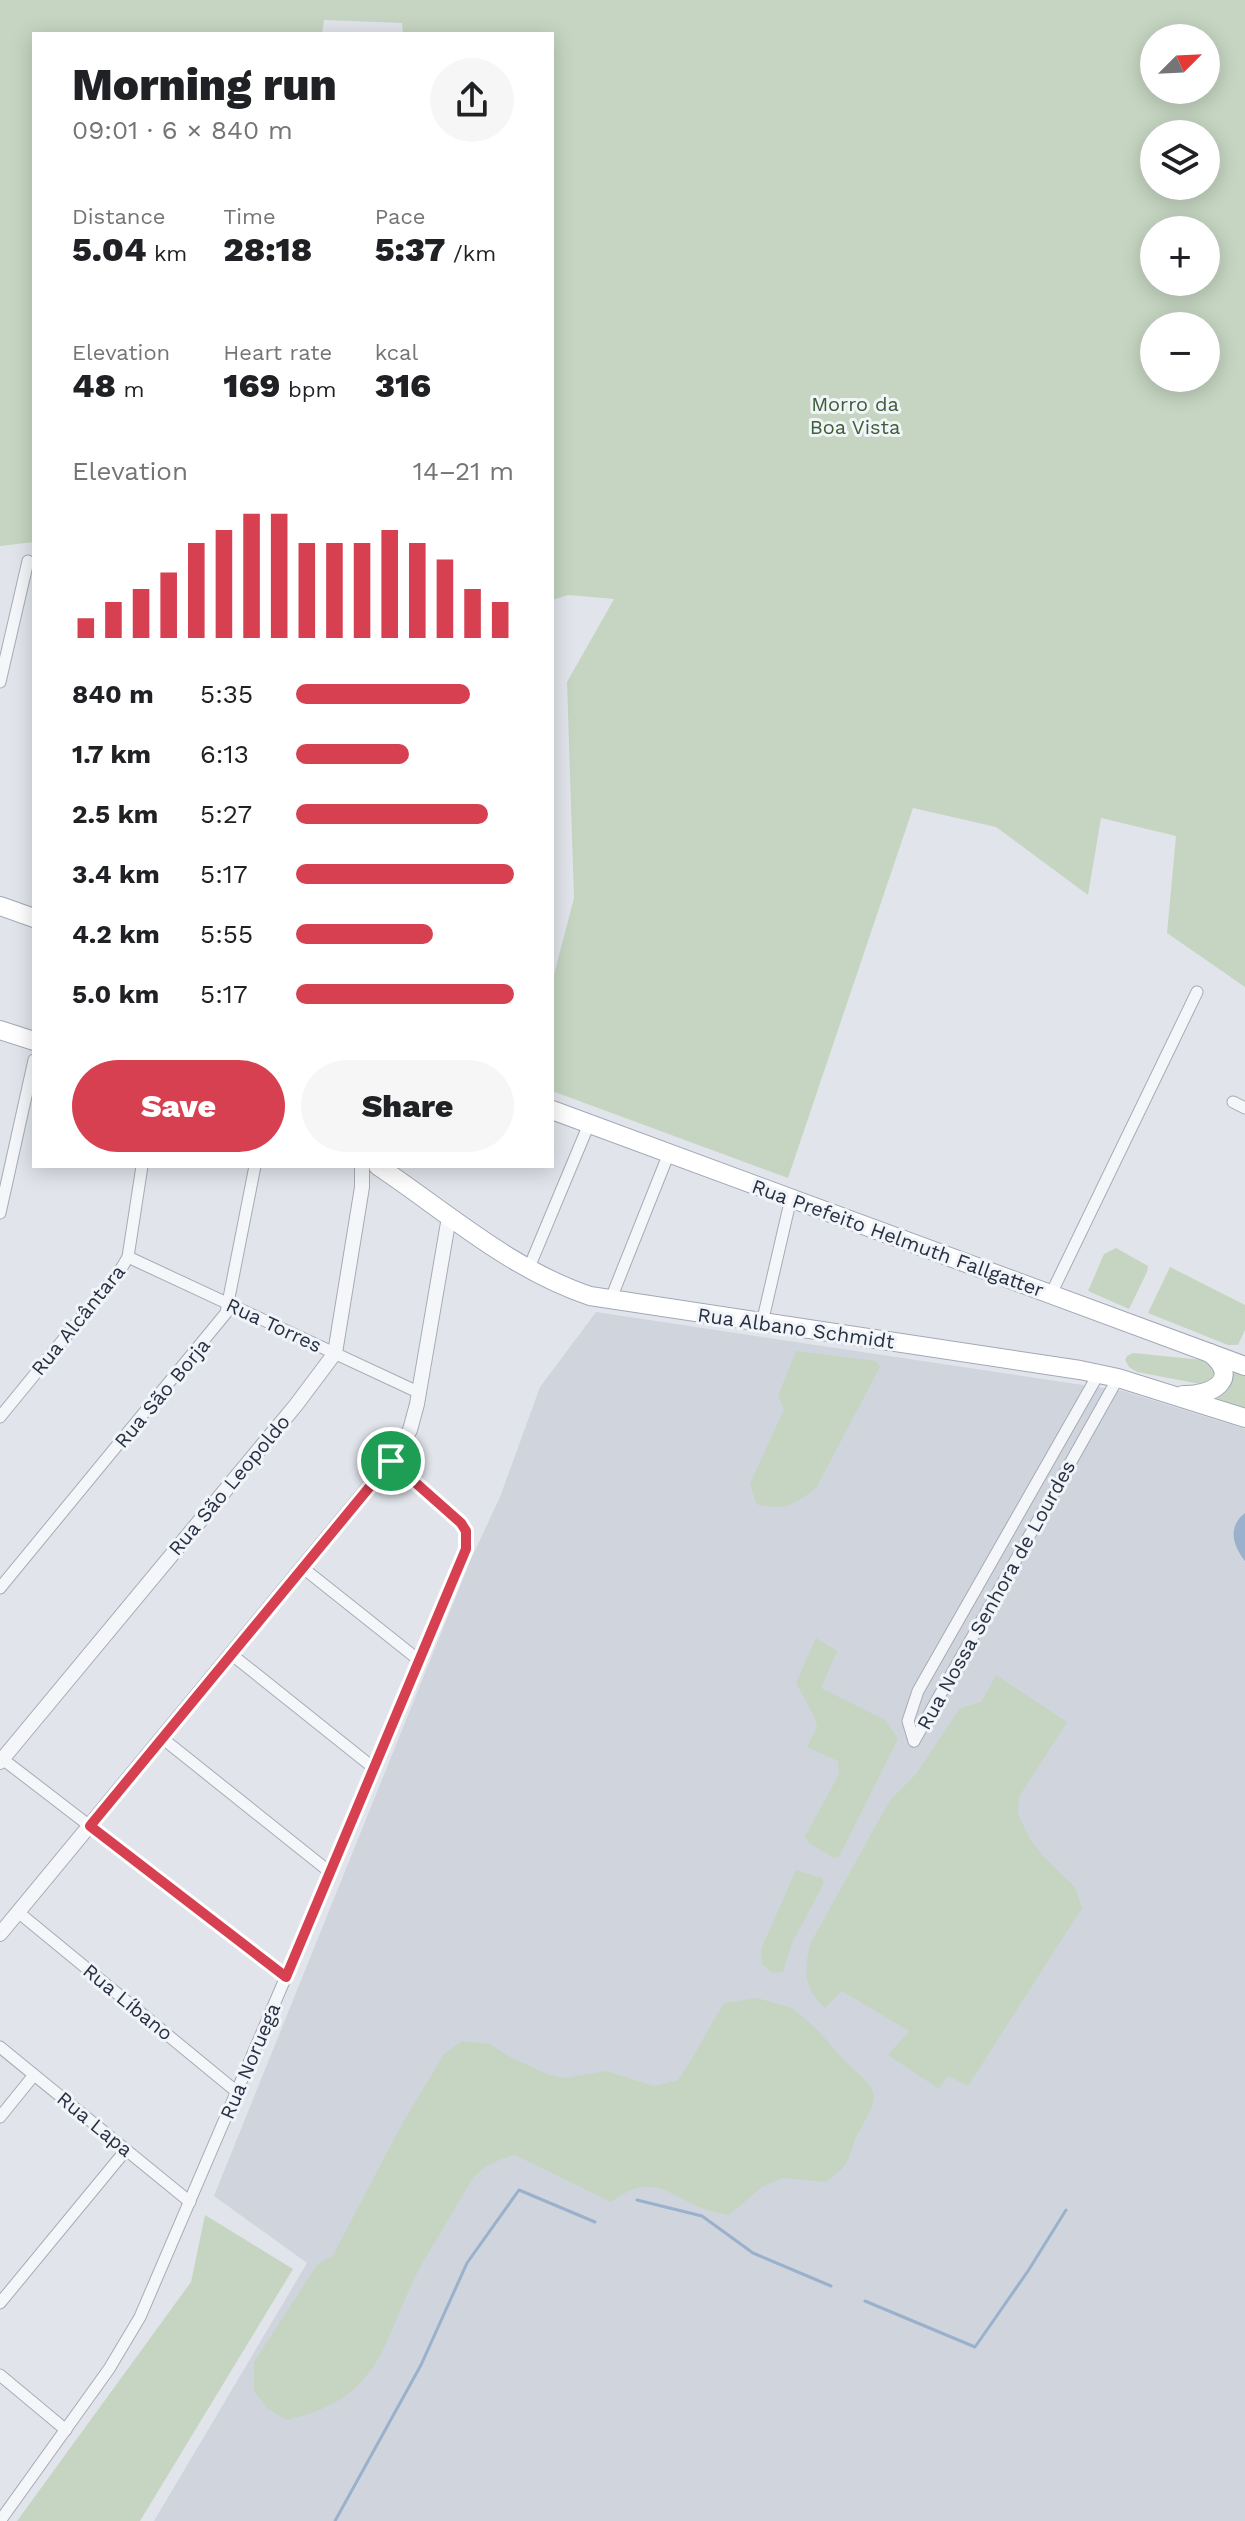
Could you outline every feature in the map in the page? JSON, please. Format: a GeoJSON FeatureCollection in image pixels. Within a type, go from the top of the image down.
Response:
{"type":"FeatureCollection","features":[{"type":"Feature","properties":{"kind":"main road"},"geometry":{"type":"LineString","coordinates":[[0,906],[32,917]]}},
{"type":"Feature","properties":{"kind":"main road"},"geometry":{"type":"LineString","coordinates":[[0,1030],[32,1040]]}},
{"type":"Feature","properties":{"kind":"main road","name":"Rua Prefeito Helmuth Fallgatter"},"geometry":{"type":"LineString","coordinates":[[554,1111],[1245,1366]]}},
{"type":"Feature","properties":{"kind":"main road","name":"Rua Albano Schmidt"},"geometry":{"type":"LineString","coordinates":[[381,1168],[528,1270],[569,1289],[610,1301],[1099,1373],[1245,1418]]}},
{"type":"Feature","properties":{"kind":"main road"},"geometry":{"type":"LineString","coordinates":[[1164,1393],[1191,1395],[1218,1386],[1224,1372],[1210,1353]]}},
{"type":"Feature","properties":{"kind":"street"},"geometry":{"type":"LineString","coordinates":[[0,682],[28,561]]}},
{"type":"Feature","properties":{"kind":"street"},"geometry":{"type":"LineString","coordinates":[[1051,1294],[1197,992]]}},
{"type":"Feature","properties":{"kind":"street"},"geometry":{"type":"LineString","coordinates":[[0,1213],[32,1069]]}},
{"type":"Feature","properties":{"kind":"street"},"geometry":{"type":"LineString","coordinates":[[1233,1102],[1245,1108]]}},
{"type":"Feature","properties":{"kind":"street"},"geometry":{"type":"LineString","coordinates":[[528,1270],[589,1124]]}},
{"type":"Feature","properties":{"kind":"street"},"geometry":{"type":"LineString","coordinates":[[610,1301],[669,1153]]}},
{"type":"Feature","properties":{"kind":"street","name":"Rua Alcântara"},"geometry":{"type":"LineString","coordinates":[[0,1417],[128,1257],[142,1168]]}},
{"type":"Feature","properties":{"kind":"street","name":"Rua São Borja"},"geometry":{"type":"LineString","coordinates":[[0,1588],[220,1323],[229,1304],[255,1168]]}},
{"type":"Feature","properties":{"kind":"street","name":"Rua São Leopoldo"},"geometry":{"type":"LineString","coordinates":[[1,1759],[296,1405],[335,1353],[362,1187],[362,1168]]}},
{"type":"Feature","properties":{"kind":"street"},"geometry":{"type":"LineString","coordinates":[[762,1323],[791,1198]]}},
{"type":"Feature","properties":{"kind":"street"},"geometry":{"type":"LineString","coordinates":[[0,1934],[391,1461],[410,1430],[420,1393],[449,1217]]}},
{"type":"Feature","properties":{"kind":"street","name":"Rua Torres"},"geometry":{"type":"LineString","coordinates":[[128,1257],[420,1393]]}},
{"type":"Feature","properties":{"kind":"street","name":"Rua Nossa Senhora de Lourdes"},"geometry":{"type":"LineString","coordinates":[[1099,1373],[918,1691],[908,1721],[914,1741],[1118,1378]]}},
{"type":"Feature","properties":{"kind":"street","name":"Rua Noruega"},"geometry":{"type":"LineString","coordinates":[[0,2521],[131,2334],[331,1873],[466,1549],[466,1531],[454,1516],[391,1461]]}},
{"type":"Feature","properties":{"kind":"street"},"geometry":{"type":"LineString","coordinates":[[303,1568],[420,1661]]}},
{"type":"Feature","properties":{"kind":"street"},"geometry":{"type":"LineString","coordinates":[[963,1614],[980,1623]]}},
{"type":"Feature","properties":{"kind":"street"},"geometry":{"type":"LineString","coordinates":[[231,1654],[375,1769]]}},
{"type":"Feature","properties":{"kind":"street"},"geometry":{"type":"LineString","coordinates":[[162,1738],[331,1873]]}},
{"type":"Feature","properties":{"kind":"street"},"geometry":{"type":"LineString","coordinates":[[1,1759],[286,1977]]}},
{"type":"Feature","properties":{"kind":"street","name":"Rua Líbano"},"geometry":{"type":"LineString","coordinates":[[18,1912],[237,2092]]}},
{"type":"Feature","properties":{"kind":"street","name":"Rua Lapa"},"geometry":{"type":"LineString","coordinates":[[0,2047],[190,2202]]}},
{"type":"Feature","properties":{"kind":"street"},"geometry":{"type":"LineString","coordinates":[[0,2117],[34,2075]]}},
{"type":"Feature","properties":{"kind":"street"},"geometry":{"type":"LineString","coordinates":[[0,2303],[126,2150]]}},
{"type":"Feature","properties":{"kind":"street"},"geometry":{"type":"LineString","coordinates":[[0,2375],[66,2430]]}},
{"type":"Feature","properties":{"kind":"shaded area"},"geometry":{"type":"Polygon","coordinates":[[[596,1312],[1123,1391],[1245,1429],[1245,2521],[154,2521],[307,2263],[214,2196],[471,1559],[500,1497],[540,1387],[596,1312]]]}},
{"type":"Feature","properties":{"kind":"green space","name":"Morro da Boa Vista"},"geometry":{"type":"Polygon","coordinates":[[[0,0],[1245,0],[1245,987],[1167,933],[1176,836],[1101,818],[1088,895],[996,827],[913,808],[788,1178],[554,1092],[554,974],[574,898],[567,682],[614,599],[568,595],[554,599],[554,32],[403,32],[402,23],[324,20],[322,32],[32,32],[32,542],[0,546],[0,0]]]}},
{"type":"Feature","properties":{"kind":"green space"},"geometry":{"type":"Polygon","coordinates":[[[1116,1248],[1148,1266],[1129,1309],[1088,1291],[1104,1254],[1116,1248]]]}},
{"type":"Feature","properties":{"kind":"green space"},"geometry":{"type":"Polygon","coordinates":[[[1170,1267],[1245,1305],[1245,1330],[1238,1345],[1228,1345],[1148,1313],[1170,1267]]]}},
{"type":"Feature","properties":{"kind":"green space"},"geometry":{"type":"Polygon","coordinates":[[[796,1351],[876,1361],[880,1367],[816,1488],[782,1507],[756,1504],[750,1484],[784,1409],[778,1396],[796,1351]]]}},
{"type":"Feature","properties":{"kind":"green space"},"geometry":{"type":"Polygon","coordinates":[[[1133,1353],[1203,1360],[1209,1362],[1215,1373],[1209,1381],[1200,1384],[1137,1372],[1125,1360],[1133,1353]]]}},
{"type":"Feature","properties":{"kind":"green space"},"geometry":{"type":"Polygon","coordinates":[[[1227,1366],[1245,1373],[1245,1413],[1211,1398],[1227,1366]]]}},
{"type":"Feature","properties":{"kind":"green space"},"geometry":{"type":"Polygon","coordinates":[[[816,1638],[837,1651],[821,1688],[885,1720],[898,1739],[839,1857],[834,1858],[809,1843],[805,1837],[839,1774],[838,1761],[807,1747],[817,1727],[796,1683],[816,1638]]]}},
{"type":"Feature","properties":{"kind":"green space"},"geometry":{"type":"Polygon","coordinates":[[[996,1675],[1067,1722],[1019,1797],[1018,1814],[1030,1839],[1043,1856],[1075,1887],[1082,1908],[968,2086],[948,2076],[939,2089],[888,2055],[909,2031],[842,1991],[825,2008],[809,1986],[807,1963],[810,1944],[890,1800],[916,1774],[960,1708],[981,1702],[996,1675]]]}},
{"type":"Feature","properties":{"kind":"green space"},"geometry":{"type":"Polygon","coordinates":[[[796,1870],[822,1878],[824,1883],[792,1943],[783,1972],[772,1973],[762,1964],[761,1949],[796,1870]]]}},
{"type":"Feature","properties":{"kind":"green space"},"geometry":{"type":"Polygon","coordinates":[[[757,1998],[792,2008],[817,2029],[868,2083],[874,2094],[872,2108],[843,2168],[826,2182],[783,2178],[763,2186],[729,2215],[704,2209],[658,2188],[637,2188],[611,2202],[515,2155],[502,2159],[477,2174],[466,2189],[414,2279],[383,2350],[358,2386],[340,2400],[286,2420],[267,2408],[254,2391],[254,2362],[317,2265],[333,2255],[402,2124],[444,2054],[462,2041],[490,2044],[549,2075],[566,2078],[606,2071],[654,2086],[678,2080],[724,2003],[757,1998]]]}},
{"type":"Feature","properties":{"kind":"green space"},"geometry":{"type":"Polygon","coordinates":[[[205,2215],[293,2269],[140,2521],[17,2521],[191,2282],[205,2215]]]}},
{"type":"Feature","properties":{"kind":"water"},"geometry":{"type":"Polygon","coordinates":[[[1245,1513],[1245,1561],[1237,1549],[1234,1530],[1245,1513]]]}},
{"type":"Feature","properties":{"kind":"waterway"},"geometry":{"type":"LineString","coordinates":[[335,2521],[421,2365],[467,2263],[519,2190],[595,2222]]}},
{"type":"Feature","properties":{"kind":"waterway"},"geometry":{"type":"LineString","coordinates":[[637,2200],[702,2216],[753,2253],[831,2286]]}},
{"type":"Feature","properties":{"kind":"waterway"},"geometry":{"type":"LineString","coordinates":[[865,2301],[975,2347],[1066,2210]]}},
{"type":"Feature","properties":{"kind":"route"},"geometry":{"type":"LineString","coordinates":[[391,1461],[461,1523],[466,1531],[466,1549],[286,1977],[90,1826],[391,1461]]}}]}
